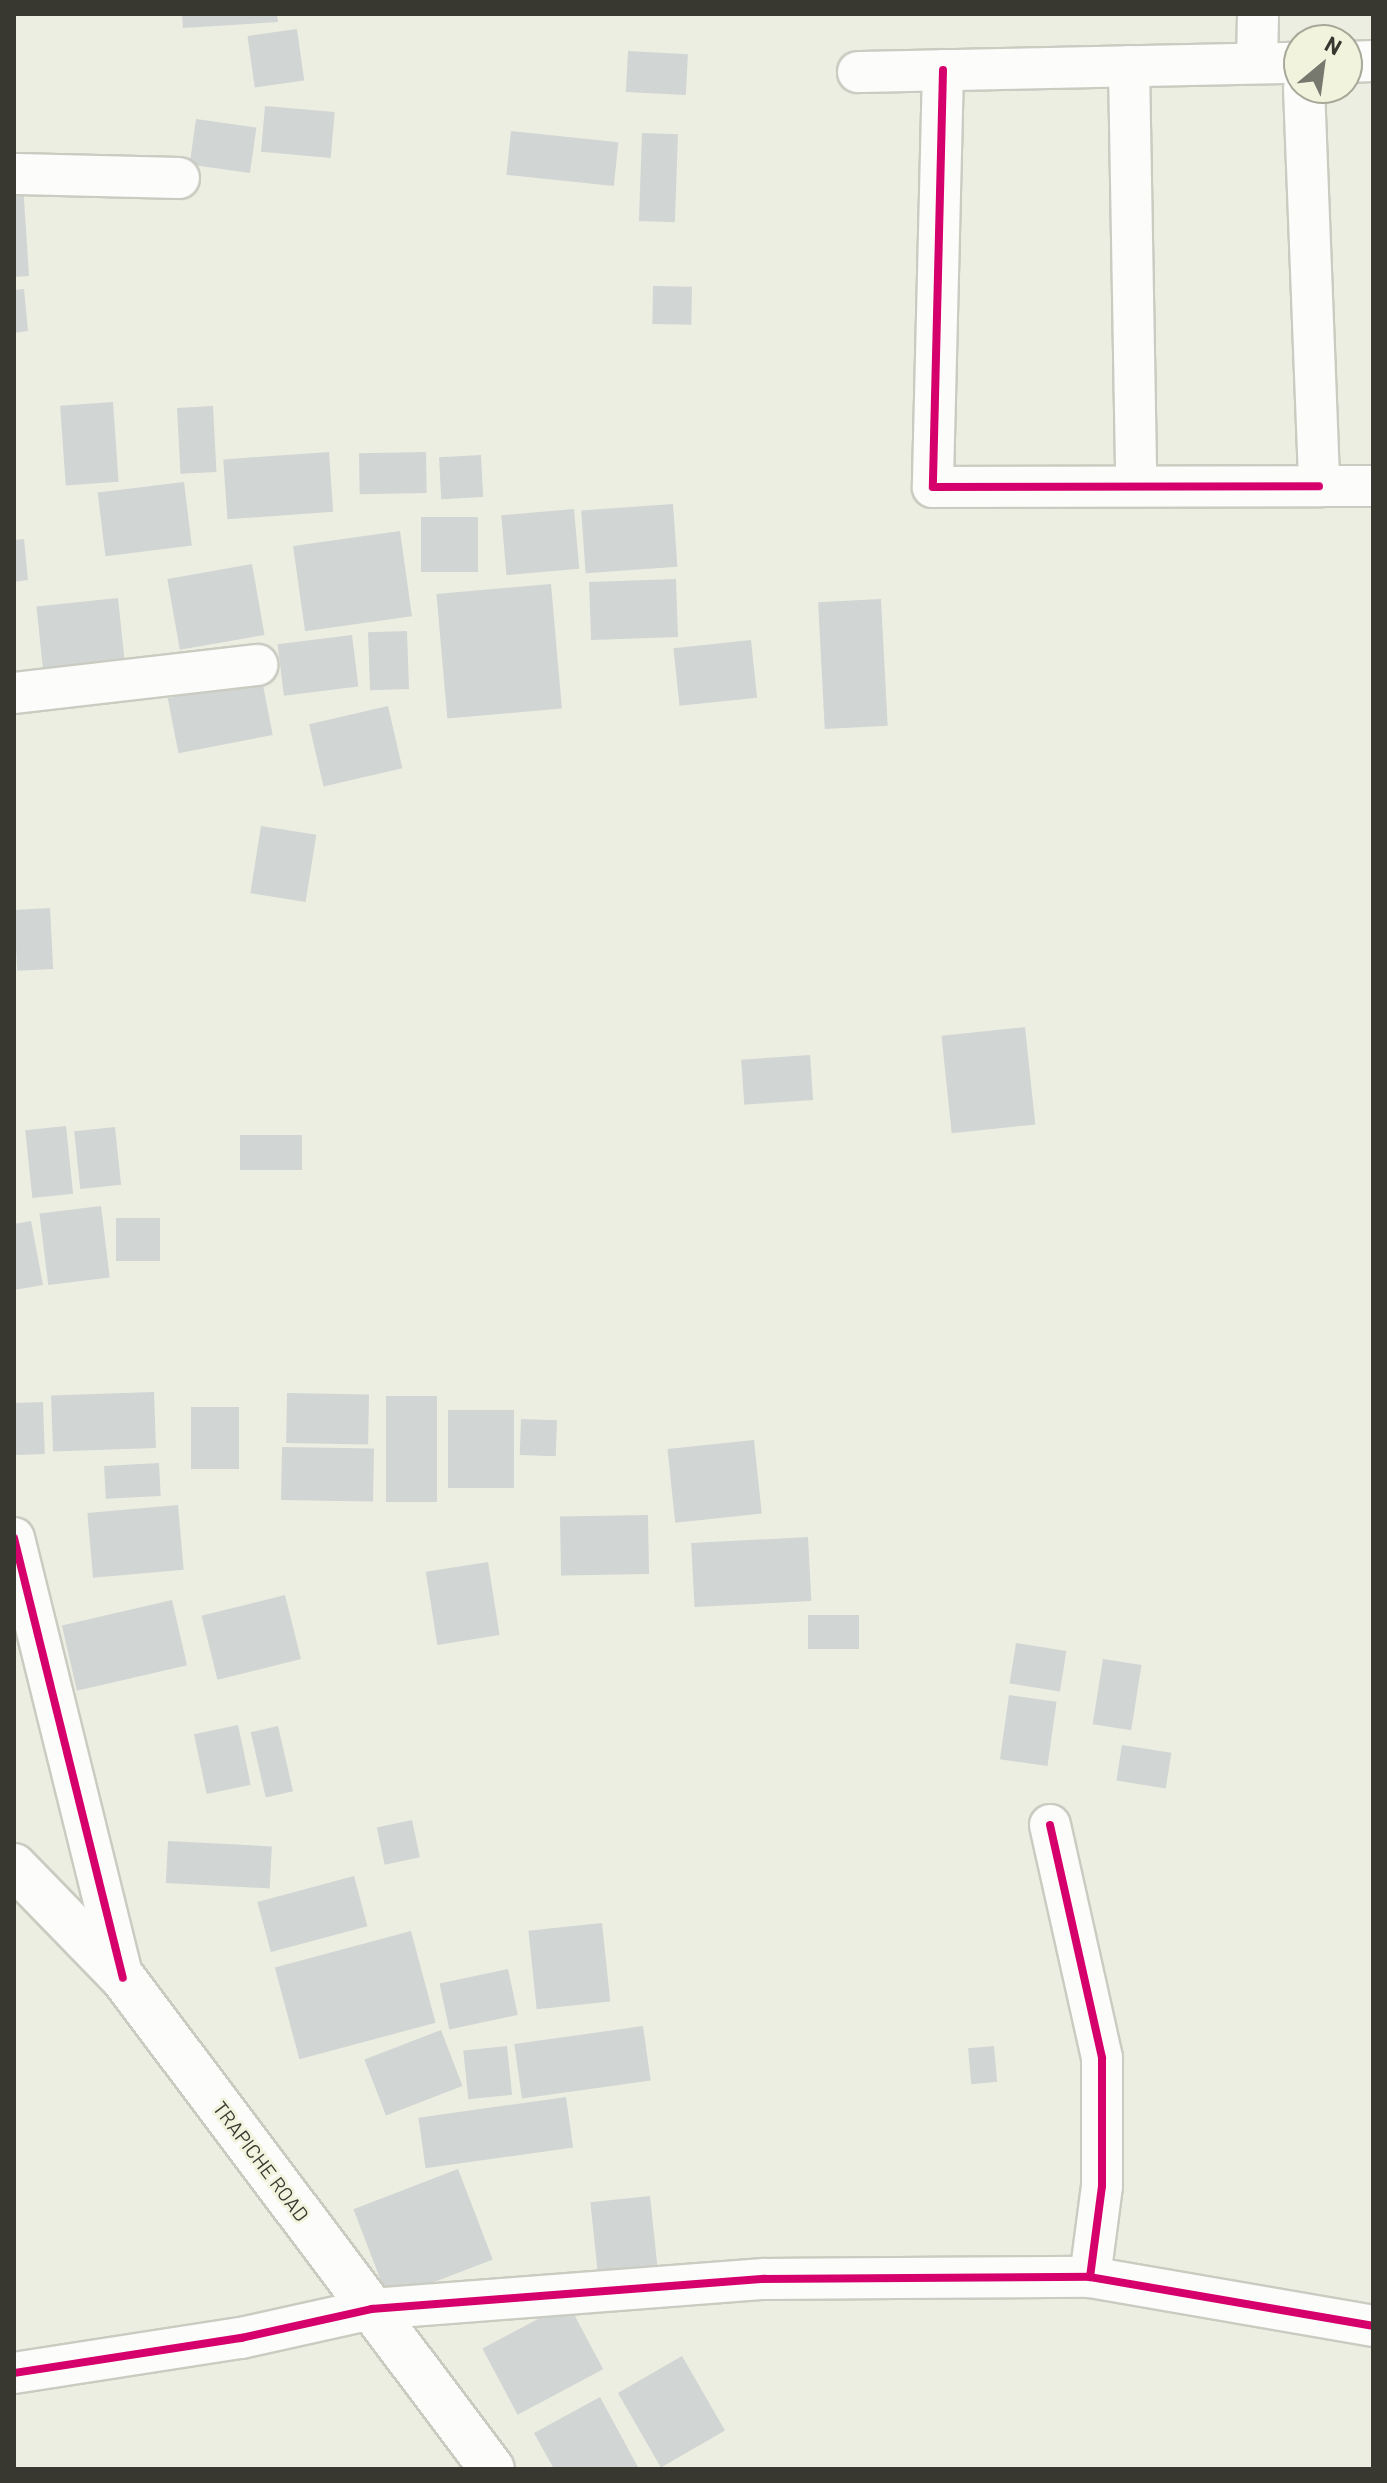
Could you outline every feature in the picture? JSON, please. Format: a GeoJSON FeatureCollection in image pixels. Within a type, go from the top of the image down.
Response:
{"type":"FeatureCollection","features":[{"type":"Feature","properties":{"kind":"street"},"geometry":{"type":"LineString","coordinates":[[1257,63],[1258,14]]}},
{"type":"Feature","properties":{"kind":"street"},"geometry":{"type":"LineString","coordinates":[[858,72],[1283,63]]}},
{"type":"Feature","properties":{"kind":"street"},"geometry":{"type":"LineString","coordinates":[[1129,66],[1136,486]]}},
{"type":"Feature","properties":{"kind":"street"},"geometry":{"type":"LineString","coordinates":[[943,70],[933,487],[1373,486]]}},
{"type":"Feature","properties":{"kind":"street"},"geometry":{"type":"LineString","coordinates":[[1305,104],[1319,486]]}},
{"type":"Feature","properties":{"kind":"street"},"geometry":{"type":"LineString","coordinates":[[14,174],[179,178]]}},
{"type":"Feature","properties":{"kind":"street"},"geometry":{"type":"LineString","coordinates":[[14,693],[257,665]]}},
{"type":"Feature","properties":{"kind":"street"},"geometry":{"type":"LineString","coordinates":[[14,1538],[123,1978]]}},
{"type":"Feature","properties":{"kind":"street"},"geometry":{"type":"LineString","coordinates":[[1050,1825],[1102,2058],[1102,2186],[1090,2277]]}},
{"type":"Feature","properties":{"kind":"street","name":"TRAPICHE ROAD"},"geometry":{"type":"LineString","coordinates":[[14,1866],[123,1978],[492,2469]]}},
{"type":"Feature","properties":{"kind":"street"},"geometry":{"type":"LineString","coordinates":[[14,2373],[241,2338],[372,2309],[764,2279],[1090,2277],[1373,2326]]}},
{"type":"Feature","properties":{"kind":"building"},"geometry":{"type":"Polygon","coordinates":[[[182,14],[277,14],[278,22],[183,28],[182,14]]]}},
{"type":"Feature","properties":{"kind":"building"},"geometry":{"type":"Polygon","coordinates":[[[297,29],[304,80],[255,87],[247,36],[297,29]]]}},
{"type":"Feature","properties":{"kind":"building"},"geometry":{"type":"Polygon","coordinates":[[[628,51],[688,54],[686,95],[626,92],[628,51]]]}},
{"type":"Feature","properties":{"kind":"building"},"geometry":{"type":"Polygon","coordinates":[[[265,106],[335,112],[331,158],[261,152],[265,106]]]}},
{"type":"Feature","properties":{"kind":"building"},"geometry":{"type":"Polygon","coordinates":[[[196,119],[256,127],[250,173],[190,165],[196,119]]]}},
{"type":"Feature","properties":{"kind":"building"},"geometry":{"type":"Polygon","coordinates":[[[511,131],[618,142],[614,186],[506,175],[511,131]]]}},
{"type":"Feature","properties":{"kind":"building"},"geometry":{"type":"Polygon","coordinates":[[[642,133],[678,134],[675,222],[639,221],[642,133]]]}},
{"type":"Feature","properties":{"kind":"building"},"geometry":{"type":"Polygon","coordinates":[[[23,184],[29,276],[14,277],[14,185],[23,184]]]}},
{"type":"Feature","properties":{"kind":"building"},"geometry":{"type":"Polygon","coordinates":[[[653,286],[692,287],[691,325],[652,324],[653,286]]]}},
{"type":"Feature","properties":{"kind":"building"},"geometry":{"type":"Polygon","coordinates":[[[24,289],[28,331],[14,333],[14,290],[24,289]]]}},
{"type":"Feature","properties":{"kind":"building"},"geometry":{"type":"Polygon","coordinates":[[[113,402],[119,482],[66,486],[60,406],[113,402]]]}},
{"type":"Feature","properties":{"kind":"building"},"geometry":{"type":"Polygon","coordinates":[[[213,406],[216,472],[181,474],[177,408],[213,406]]]}},
{"type":"Feature","properties":{"kind":"building"},"geometry":{"type":"Polygon","coordinates":[[[329,452],[333,512],[227,519],[223,459],[329,452]]]}},
{"type":"Feature","properties":{"kind":"building"},"geometry":{"type":"Polygon","coordinates":[[[426,452],[427,493],[360,494],[359,453],[426,452]]]}},
{"type":"Feature","properties":{"kind":"building"},"geometry":{"type":"Polygon","coordinates":[[[481,455],[483,497],[441,499],[439,457],[481,455]]]}},
{"type":"Feature","properties":{"kind":"building"},"geometry":{"type":"Polygon","coordinates":[[[184,482],[192,546],[105,556],[98,493],[184,482]]]}},
{"type":"Feature","properties":{"kind":"building"},"geometry":{"type":"Polygon","coordinates":[[[673,504],[677,567],[586,573],[581,510],[673,504]]]}},
{"type":"Feature","properties":{"kind":"building"},"geometry":{"type":"Polygon","coordinates":[[[574,509],[579,569],[507,575],[501,515],[574,509]]]}},
{"type":"Feature","properties":{"kind":"building"},"geometry":{"type":"Polygon","coordinates":[[[421,517],[478,517],[478,572],[421,572],[421,517]]]}},
{"type":"Feature","properties":{"kind":"building"},"geometry":{"type":"Polygon","coordinates":[[[400,531],[412,616],[305,631],[293,546],[400,531]]]}},
{"type":"Feature","properties":{"kind":"building"},"geometry":{"type":"Polygon","coordinates":[[[24,539],[28,580],[14,582],[14,540],[24,539]]]}},
{"type":"Feature","properties":{"kind":"building"},"geometry":{"type":"Polygon","coordinates":[[[252,564],[265,635],[180,650],[167,579],[252,564]]]}},
{"type":"Feature","properties":{"kind":"building"},"geometry":{"type":"Polygon","coordinates":[[[676,579],[678,637],[591,640],[589,582],[676,579]]]}},
{"type":"Feature","properties":{"kind":"building"},"geometry":{"type":"Polygon","coordinates":[[[551,584],[562,709],[447,719],[436,594],[551,584]]]}},
{"type":"Feature","properties":{"kind":"building"},"geometry":{"type":"Polygon","coordinates":[[[118,598],[125,669],[44,677],[36,607],[118,598]]]}},
{"type":"Feature","properties":{"kind":"building"},"geometry":{"type":"Polygon","coordinates":[[[881,599],[888,726],[825,729],[818,602],[881,599]]]}},
{"type":"Feature","properties":{"kind":"building"},"geometry":{"type":"Polygon","coordinates":[[[407,631],[409,689],[370,690],[368,632],[407,631]]]}},
{"type":"Feature","properties":{"kind":"building"},"geometry":{"type":"Polygon","coordinates":[[[352,635],[358,687],[284,696],[278,644],[352,635]]]}},
{"type":"Feature","properties":{"kind":"building"},"geometry":{"type":"Polygon","coordinates":[[[751,640],[757,698],[679,706],[673,648],[751,640]]]}},
{"type":"Feature","properties":{"kind":"building"},"geometry":{"type":"Polygon","coordinates":[[[262,680],[273,735],[178,753],[168,698],[262,680]]]}},
{"type":"Feature","properties":{"kind":"building"},"geometry":{"type":"Polygon","coordinates":[[[388,706],[402,768],[323,787],[309,724],[388,706]]]}},
{"type":"Feature","properties":{"kind":"building"},"geometry":{"type":"Polygon","coordinates":[[[261,826],[316,835],[306,902],[250,893],[261,826]]]}},
{"type":"Feature","properties":{"kind":"building"},"geometry":{"type":"Polygon","coordinates":[[[50,908],[53,969],[17,971],[14,910],[50,908]]]}},
{"type":"Feature","properties":{"kind":"building"},"geometry":{"type":"Polygon","coordinates":[[[1025,1027],[1035,1124],[952,1133],[941,1036],[1025,1027]]]}},
{"type":"Feature","properties":{"kind":"building"},"geometry":{"type":"Polygon","coordinates":[[[810,1055],[813,1100],[744,1105],[741,1060],[810,1055]]]}},
{"type":"Feature","properties":{"kind":"building"},"geometry":{"type":"Polygon","coordinates":[[[66,1126],[73,1194],[32,1198],[25,1130],[66,1126]]]}},
{"type":"Feature","properties":{"kind":"building"},"geometry":{"type":"Polygon","coordinates":[[[115,1127],[121,1185],[80,1189],[74,1131],[115,1127]]]}},
{"type":"Feature","properties":{"kind":"building"},"geometry":{"type":"Polygon","coordinates":[[[240,1135],[302,1135],[302,1170],[240,1170],[240,1135]]]}},
{"type":"Feature","properties":{"kind":"building"},"geometry":{"type":"Polygon","coordinates":[[[101,1206],[110,1277],[48,1285],[39,1214],[101,1206]]]}},
{"type":"Feature","properties":{"kind":"building"},"geometry":{"type":"Polygon","coordinates":[[[116,1218],[160,1218],[160,1261],[116,1261],[116,1218]]]}},
{"type":"Feature","properties":{"kind":"building"},"geometry":{"type":"Polygon","coordinates":[[[31,1221],[43,1285],[14,1290],[14,1224],[31,1221]]]}},
{"type":"Feature","properties":{"kind":"building"},"geometry":{"type":"Polygon","coordinates":[[[154,1392],[156,1448],[53,1452],[51,1396],[154,1392]]]}},
{"type":"Feature","properties":{"kind":"building"},"geometry":{"type":"Polygon","coordinates":[[[287,1393],[369,1394],[368,1444],[286,1443],[287,1393]]]}},
{"type":"Feature","properties":{"kind":"building"},"geometry":{"type":"Polygon","coordinates":[[[386,1396],[437,1396],[437,1502],[386,1502],[386,1396]]]}},
{"type":"Feature","properties":{"kind":"building"},"geometry":{"type":"Polygon","coordinates":[[[43,1402],[45,1454],[16,1455],[14,1403],[43,1402]]]}},
{"type":"Feature","properties":{"kind":"building"},"geometry":{"type":"Polygon","coordinates":[[[191,1407],[239,1407],[239,1469],[191,1469],[191,1407]]]}},
{"type":"Feature","properties":{"kind":"building"},"geometry":{"type":"Polygon","coordinates":[[[448,1410],[514,1410],[514,1488],[448,1488],[448,1410]]]}},
{"type":"Feature","properties":{"kind":"building"},"geometry":{"type":"Polygon","coordinates":[[[521,1419],[557,1420],[556,1456],[520,1455],[521,1419]]]}},
{"type":"Feature","properties":{"kind":"building"},"geometry":{"type":"Polygon","coordinates":[[[754,1440],[762,1514],[675,1523],[667,1449],[754,1440]]]}},
{"type":"Feature","properties":{"kind":"building"},"geometry":{"type":"Polygon","coordinates":[[[282,1447],[374,1449],[373,1502],[281,1500],[282,1447]]]}},
{"type":"Feature","properties":{"kind":"building"},"geometry":{"type":"Polygon","coordinates":[[[159,1463],[161,1496],[106,1499],[104,1466],[159,1463]]]}},
{"type":"Feature","properties":{"kind":"building"},"geometry":{"type":"Polygon","coordinates":[[[178,1505],[184,1570],[93,1578],[87,1513],[178,1505]]]}},
{"type":"Feature","properties":{"kind":"building"},"geometry":{"type":"Polygon","coordinates":[[[648,1515],[649,1574],[561,1576],[560,1517],[648,1515]]]}},
{"type":"Feature","properties":{"kind":"building"},"geometry":{"type":"Polygon","coordinates":[[[808,1537],[811,1601],[695,1607],[691,1543],[808,1537]]]}},
{"type":"Feature","properties":{"kind":"building"},"geometry":{"type":"Polygon","coordinates":[[[488,1562],[500,1635],[437,1645],[426,1572],[488,1562]]]}},
{"type":"Feature","properties":{"kind":"building"},"geometry":{"type":"Polygon","coordinates":[[[285,1595],[301,1659],[218,1680],[202,1616],[285,1595]]]}},
{"type":"Feature","properties":{"kind":"building"},"geometry":{"type":"Polygon","coordinates":[[[172,1600],[187,1665],[77,1691],[62,1625],[172,1600]]]}},
{"type":"Feature","properties":{"kind":"building"},"geometry":{"type":"Polygon","coordinates":[[[808,1615],[859,1615],[859,1649],[808,1649],[808,1615]]]}},
{"type":"Feature","properties":{"kind":"building"},"geometry":{"type":"Polygon","coordinates":[[[1016,1643],[1066,1651],[1060,1691],[1010,1683],[1016,1643]]]}},
{"type":"Feature","properties":{"kind":"building"},"geometry":{"type":"Polygon","coordinates":[[[1103,1659],[1142,1665],[1131,1730],[1093,1724],[1103,1659]]]}},
{"type":"Feature","properties":{"kind":"building"},"geometry":{"type":"Polygon","coordinates":[[[1009,1695],[1057,1702],[1047,1766],[1000,1759],[1009,1695]]]}},
{"type":"Feature","properties":{"kind":"building"},"geometry":{"type":"Polygon","coordinates":[[[238,1725],[251,1785],[207,1794],[194,1734],[238,1725]]]}},
{"type":"Feature","properties":{"kind":"building"},"geometry":{"type":"Polygon","coordinates":[[[278,1726],[293,1791],[266,1798],[251,1732],[278,1726]]]}},
{"type":"Feature","properties":{"kind":"building"},"geometry":{"type":"Polygon","coordinates":[[[1122,1745],[1171,1753],[1166,1788],[1116,1781],[1122,1745]]]}},
{"type":"Feature","properties":{"kind":"building"},"geometry":{"type":"Polygon","coordinates":[[[412,1820],[420,1857],[385,1865],[377,1827],[412,1820]]]}},
{"type":"Feature","properties":{"kind":"building"},"geometry":{"type":"Polygon","coordinates":[[[168,1841],[272,1846],[270,1888],[166,1883],[168,1841]]]}},
{"type":"Feature","properties":{"kind":"building"},"geometry":{"type":"Polygon","coordinates":[[[354,1876],[367,1926],[271,1952],[257,1902],[354,1876]]]}},
{"type":"Feature","properties":{"kind":"building"},"geometry":{"type":"Polygon","coordinates":[[[602,1923],[610,2002],[537,2009],[528,1931],[602,1923]]]}},
{"type":"Feature","properties":{"kind":"building"},"geometry":{"type":"Polygon","coordinates":[[[411,1931],[436,2023],[299,2059],[275,1967],[411,1931]]]}},
{"type":"Feature","properties":{"kind":"building"},"geometry":{"type":"Polygon","coordinates":[[[508,1969],[518,2015],[449,2030],[440,1984],[508,1969]]]}},
{"type":"Feature","properties":{"kind":"building"},"geometry":{"type":"Polygon","coordinates":[[[643,2026],[651,2080],[522,2099],[514,2044],[643,2026]]]}},
{"type":"Feature","properties":{"kind":"building"},"geometry":{"type":"Polygon","coordinates":[[[441,2030],[463,2086],[386,2115],[364,2059],[441,2030]]]}},
{"type":"Feature","properties":{"kind":"building"},"geometry":{"type":"Polygon","coordinates":[[[507,2046],[512,2095],[468,2099],[463,2051],[507,2046]]]}},
{"type":"Feature","properties":{"kind":"building"},"geometry":{"type":"Polygon","coordinates":[[[994,2046],[997,2082],[971,2084],[968,2048],[994,2046]]]}},
{"type":"Feature","properties":{"kind":"building"},"geometry":{"type":"Polygon","coordinates":[[[566,2097],[573,2148],[426,2168],[418,2118],[566,2097]]]}},
{"type":"Feature","properties":{"kind":"building"},"geometry":{"type":"Polygon","coordinates":[[[458,2169],[493,2260],[388,2300],[353,2209],[458,2169]]]}},
{"type":"Feature","properties":{"kind":"building"},"geometry":{"type":"Polygon","coordinates":[[[650,2196],[659,2279],[599,2285],[590,2202],[650,2196]]]}},
{"type":"Feature","properties":{"kind":"building"},"geometry":{"type":"Polygon","coordinates":[[[568,2303],[603,2369],[518,2415],[482,2349],[568,2303]]]}},
{"type":"Feature","properties":{"kind":"building"},"geometry":{"type":"Polygon","coordinates":[[[682,2356],[725,2430],[661,2467],[618,2393],[682,2356]]]}},
{"type":"Feature","properties":{"kind":"building"},"geometry":{"type":"Polygon","coordinates":[[[600,2397],[639,2469],[554,2469],[534,2433],[600,2397]]]}},
{"type":"Feature","properties":{"kind":"cycle path"},"geometry":{"type":"LineString","coordinates":[[943,70],[933,487],[1319,486]]}},
{"type":"Feature","properties":{"kind":"cycle path"},"geometry":{"type":"LineString","coordinates":[[14,1538],[123,1978]]}},
{"type":"Feature","properties":{"kind":"cycle path"},"geometry":{"type":"LineString","coordinates":[[1050,1825],[1102,2058],[1102,2186],[1090,2277]]}},
{"type":"Feature","properties":{"kind":"cycle path"},"geometry":{"type":"LineString","coordinates":[[14,2373],[241,2338],[372,2309],[764,2279],[1090,2277],[1373,2326]]}}]}
